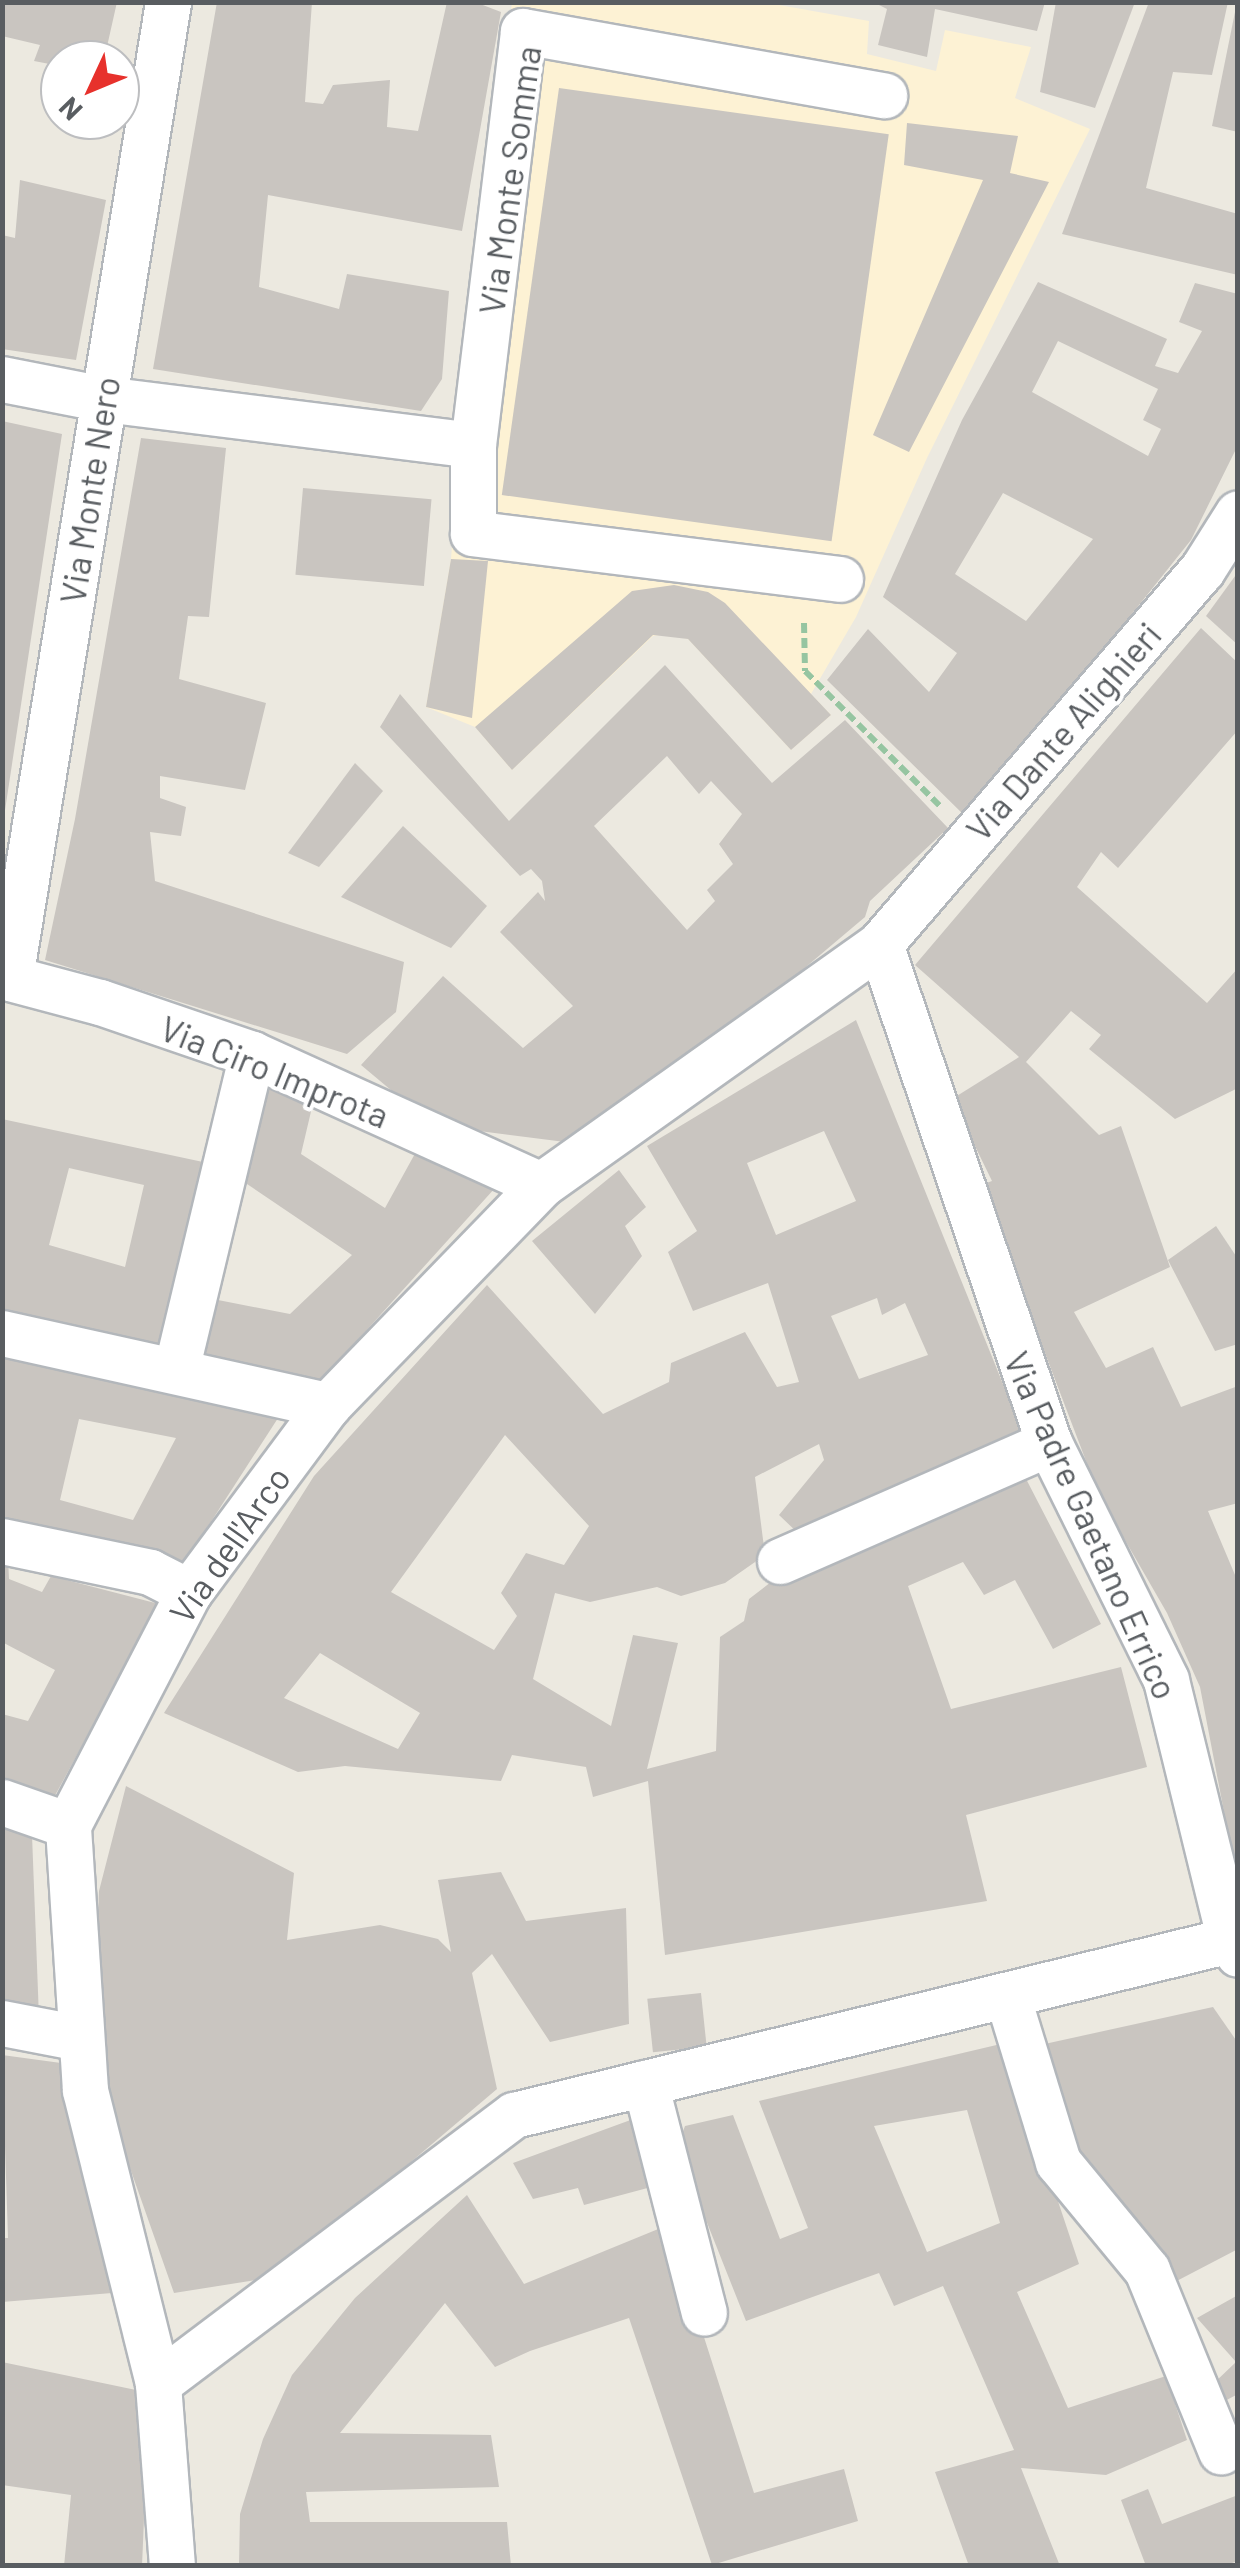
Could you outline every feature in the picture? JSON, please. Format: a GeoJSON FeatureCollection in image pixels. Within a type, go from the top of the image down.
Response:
{"type":"FeatureCollection","features":[{"type":"Feature","properties":{"kind":"street","name":"Via Monte Nero"},"geometry":{"type":"LineString","coordinates":[[6,977],[168,2]]}},
{"type":"Feature","properties":{"kind":"street","name":"Via Monte Somma"},"geometry":{"type":"LineString","coordinates":[[822,576],[473,532],[473,445],[523,31],[884,95]]}},
{"type":"Feature","properties":{"kind":"street"},"geometry":{"type":"LineString","coordinates":[[2,379],[104,398],[473,445]]}},
{"type":"Feature","properties":{"kind":"street","name":"Via Dante Alighieri"},"geometry":{"type":"LineString","coordinates":[[880,944],[1202,570],[1238,512]]}},
{"type":"Feature","properties":{"kind":"street","name":"Via dell'Arco"},"geometry":{"type":"LineString","coordinates":[[68,1825],[190,1592],[328,1405],[541,1185],[880,944]]}},
{"type":"Feature","properties":{"kind":"street","name":"Via Padre Gaetano Errico"},"geometry":{"type":"LineString","coordinates":[[880,944],[1050,1443],[1166,1680],[1235,1944]]}},
{"type":"Feature","properties":{"kind":"street","name":"Via Ciro Improta"},"geometry":{"type":"LineString","coordinates":[[6,977],[100,1002],[252,1054],[541,1185]]}},
{"type":"Feature","properties":{"kind":"street"},"geometry":{"type":"LineString","coordinates":[[176,1370],[252,1054]]}},
{"type":"Feature","properties":{"kind":"street"},"geometry":{"type":"LineString","coordinates":[[2,1333],[328,1405]]}},
{"type":"Feature","properties":{"kind":"street"},"geometry":{"type":"LineString","coordinates":[[780,1561],[1050,1443]]}},
{"type":"Feature","properties":{"kind":"street"},"geometry":{"type":"LineString","coordinates":[[2,1541],[150,1572],[190,1592]]}},
{"type":"Feature","properties":{"kind":"street"},"geometry":{"type":"LineString","coordinates":[[2,1802],[68,1825],[84,2090],[158,2383],[172,2566]]}},
{"type":"Feature","properties":{"kind":"street"},"geometry":{"type":"LineString","coordinates":[[158,2383],[514,2115],[1007,1994],[1235,1944]]}},
{"type":"Feature","properties":{"kind":"street"},"geometry":{"type":"LineString","coordinates":[[1007,1994],[1058,2162],[1147,2270],[1221,2451]]}},
{"type":"Feature","properties":{"kind":"street"},"geometry":{"type":"LineString","coordinates":[[2,2023],[80,2038]]}},
{"type":"Feature","properties":{"kind":"street"},"geometry":{"type":"LineString","coordinates":[[645,2082],[704,2313]]}},
{"type":"Feature","properties":{"kind":"path"},"geometry":{"type":"LineString","coordinates":[[822,576],[804,671],[971,838]]}},
{"type":"Feature","properties":{"kind":"shaded area"},"geometry":{"type":"Polygon","coordinates":[[[512,3],[768,3],[869,21],[867,54],[936,71],[945,30],[1031,47],[1015,98],[1090,129],[927,458],[856,617],[811,694],[831,715],[791,750],[688,639],[667,634],[653,636],[512,770],[475,727],[426,707],[451,559],[477,253],[512,3]]]}},
{"type":"Feature","properties":{"kind":"building"},"geometry":{"type":"Polygon","coordinates":[[[2,2],[117,2],[108,40],[40,40],[40,45],[2,36],[2,2]]]}},
{"type":"Feature","properties":{"kind":"building"},"geometry":{"type":"Polygon","coordinates":[[[217,2],[312,2],[305,102],[323,104],[333,85],[390,80],[387,127],[418,131],[447,2],[475,2],[501,12],[462,231],[268,195],[259,287],[339,309],[347,274],[449,291],[442,379],[421,411],[153,369],[217,2]]]}},
{"type":"Feature","properties":{"kind":"building"},"geometry":{"type":"Polygon","coordinates":[[[873,2],[1045,2],[1037,31],[935,9],[927,57],[878,45],[887,9],[873,2]]]}},
{"type":"Feature","properties":{"kind":"building"},"geometry":{"type":"Polygon","coordinates":[[[1056,2],[1135,2],[1095,108],[1040,92],[1056,2]]]}},
{"type":"Feature","properties":{"kind":"building"},"geometry":{"type":"Polygon","coordinates":[[[1149,2],[1228,2],[1212,75],[1173,72],[1146,188],[1238,214],[1238,275],[1062,234],[1149,2]]]}},
{"type":"Feature","properties":{"kind":"building"},"geometry":{"type":"Polygon","coordinates":[[[1238,7],[1238,132],[1212,126],[1238,7]]]}},
{"type":"Feature","properties":{"kind":"building"},"geometry":{"type":"Polygon","coordinates":[[[559,88],[889,134],[832,541],[502,495],[559,88]]]}},
{"type":"Feature","properties":{"kind":"building"},"geometry":{"type":"Polygon","coordinates":[[[907,123],[1018,136],[1010,173],[1049,182],[909,452],[873,435],[983,180],[904,165],[907,123]]]}},
{"type":"Feature","properties":{"kind":"building"},"geometry":{"type":"Polygon","coordinates":[[[20,180],[106,200],[76,360],[2,349],[2,235],[15,238],[20,180]]]}},
{"type":"Feature","properties":{"kind":"building"},"geometry":{"type":"Polygon","coordinates":[[[1038,282],[1167,339],[1155,366],[1178,373],[1202,331],[1179,322],[1195,283],[1238,294],[1238,445],[1191,540],[968,819],[827,680],[868,629],[929,692],[957,653],[883,597],[962,420],[1038,282]],[[1058,341],[1032,392],[1148,456],[1161,429],[1143,420],[1158,389],[1058,341]],[[1003,493],[955,574],[1026,621],[1093,539],[1003,493]]]}},
{"type":"Feature","properties":{"kind":"building"},"geometry":{"type":"Polygon","coordinates":[[[2,421],[62,434],[4,817],[2,817],[2,421]]]}},
{"type":"Feature","properties":{"kind":"building"},"geometry":{"type":"Polygon","coordinates":[[[141,438],[226,448],[209,617],[188,616],[179,679],[266,703],[245,790],[160,776],[160,798],[186,807],[181,836],[150,832],[155,881],[404,962],[396,1012],[347,1054],[45,960],[75,819],[141,438]]]}},
{"type":"Feature","properties":{"kind":"building"},"geometry":{"type":"Polygon","coordinates":[[[303,488],[432,499],[424,586],[295,575],[303,488]]]}},
{"type":"Feature","properties":{"kind":"building"},"geometry":{"type":"Polygon","coordinates":[[[451,559],[488,561],[472,718],[426,707],[451,559]]]}},
{"type":"Feature","properties":{"kind":"building"},"geometry":{"type":"Polygon","coordinates":[[[1238,572],[1238,645],[1206,616],[1238,572]]]}},
{"type":"Feature","properties":{"kind":"building"},"geometry":{"type":"Polygon","coordinates":[[[674,585],[708,592],[725,603],[831,715],[791,750],[688,639],[653,635],[512,770],[475,727],[632,591],[674,585]]]}},
{"type":"Feature","properties":{"kind":"building"},"geometry":{"type":"Polygon","coordinates":[[[1201,628],[1238,663],[1238,730],[1118,868],[1101,852],[1077,887],[1207,1003],[1238,968],[1238,1088],[1175,1119],[1089,1049],[1101,1035],[1071,1011],[1026,1062],[1099,1135],[1121,1126],[1170,1267],[1074,1312],[1106,1368],[1153,1347],[1181,1407],[1238,1386],[1238,1503],[1208,1511],[1238,1582],[1236,1874],[1200,1687],[1167,1613],[1099,1495],[981,1185],[992,1181],[952,1099],[1019,1057],[915,965],[1201,628]]]}},
{"type":"Feature","properties":{"kind":"building"},"geometry":{"type":"Polygon","coordinates":[[[665,665],[772,783],[845,720],[948,828],[870,901],[865,917],[697,1059],[573,1143],[456,1128],[416,1111],[361,1065],[443,976],[523,1048],[573,1006],[500,932],[538,892],[545,901],[542,881],[531,869],[520,876],[380,727],[400,694],[509,821],[665,665]],[[667,756],[594,826],[687,930],[715,901],[707,890],[733,864],[719,844],[742,814],[711,781],[699,794],[667,756]]]}},
{"type":"Feature","properties":{"kind":"building"},"geometry":{"type":"Polygon","coordinates":[[[355,763],[383,791],[319,867],[288,853],[355,763]]]}},
{"type":"Feature","properties":{"kind":"building"},"geometry":{"type":"Polygon","coordinates":[[[403,826],[487,906],[451,948],[341,897],[403,826]]]}},
{"type":"Feature","properties":{"kind":"building"},"geometry":{"type":"Polygon","coordinates":[[[856,1020],[1026,1441],[800,1535],[779,1515],[824,1460],[819,1444],[755,1477],[765,1555],[725,1583],[681,1596],[657,1587],[590,1602],[555,1593],[533,1679],[611,1726],[633,1635],[678,1643],[647,1769],[716,1751],[720,1637],[744,1621],[749,1599],[771,1582],[1023,1473],[1101,1624],[1053,1649],[1015,1580],[984,1595],[963,1562],[908,1586],[951,1709],[1121,1667],[1147,1767],[966,1815],[987,1901],[665,1955],[648,1781],[593,1797],[586,1767],[512,1755],[501,1781],[345,1766],[298,1772],[164,1713],[314,1476],[487,1285],[603,1414],[669,1382],[671,1363],[745,1332],[777,1387],[799,1382],[768,1283],[693,1311],[668,1252],[697,1231],[647,1146],[856,1020]],[[824,1131],[747,1163],[776,1235],[856,1201],[824,1131]],[[877,1298],[831,1316],[859,1379],[928,1355],[905,1303],[882,1315],[877,1298]],[[505,1435],[391,1592],[494,1650],[517,1616],[501,1593],[526,1553],[564,1565],[589,1526],[505,1435]],[[320,1653],[284,1698],[398,1749],[420,1713],[320,1653]]]}},
{"type":"Feature","properties":{"kind":"building"},"geometry":{"type":"Polygon","coordinates":[[[267,1083],[313,1103],[301,1154],[385,1208],[417,1150],[495,1188],[317,1385],[201,1364],[218,1300],[290,1314],[352,1255],[244,1182],[267,1083]]]}},
{"type":"Feature","properties":{"kind":"building"},"geometry":{"type":"Polygon","coordinates":[[[2,1119],[203,1162],[162,1349],[2,1316],[2,1119]],[[69,1168],[49,1245],[125,1267],[144,1185],[69,1168]]]}},
{"type":"Feature","properties":{"kind":"building"},"geometry":{"type":"Polygon","coordinates":[[[619,1170],[646,1207],[625,1226],[642,1256],[595,1314],[532,1241],[619,1170]]]}},
{"type":"Feature","properties":{"kind":"building"},"geometry":{"type":"Polygon","coordinates":[[[1216,1226],[1238,1259],[1238,1344],[1215,1351],[1168,1260],[1216,1226]]]}},
{"type":"Feature","properties":{"kind":"building"},"geometry":{"type":"Polygon","coordinates":[[[2,1354],[280,1415],[183,1565],[2,1526],[2,1354]],[[79,1419],[60,1500],[133,1520],[176,1438],[79,1419]]]}},
{"type":"Feature","properties":{"kind":"building"},"geometry":{"type":"Polygon","coordinates":[[[2,1557],[8,1558],[9,1579],[42,1592],[51,1576],[159,1604],[52,1801],[2,1786],[2,1714],[28,1721],[55,1670],[2,1642],[2,1557]]]}},
{"type":"Feature","properties":{"kind":"building"},"geometry":{"type":"Polygon","coordinates":[[[126,1786],[294,1873],[287,1940],[380,1925],[438,1939],[451,1952],[438,1880],[501,1872],[526,1921],[626,1908],[629,2024],[550,2042],[492,1954],[472,1973],[497,2089],[275,2277],[174,2293],[111,2114],[94,2017],[99,1891],[126,1786]]]}},
{"type":"Feature","properties":{"kind":"building"},"geometry":{"type":"Polygon","coordinates":[[[2,1824],[32,1835],[39,2018],[2,2010],[2,1824]]]}},
{"type":"Feature","properties":{"kind":"building"},"geometry":{"type":"Polygon","coordinates":[[[701,1993],[707,2047],[653,2052],[647,1999],[701,1993]]]}},
{"type":"Feature","properties":{"kind":"building"},"geometry":{"type":"Polygon","coordinates":[[[1213,2007],[1238,2043],[1238,2249],[1169,2285],[1078,2172],[1040,2045],[1213,2007]]]}},
{"type":"Feature","properties":{"kind":"building"},"geometry":{"type":"Polygon","coordinates":[[[1005,2043],[1079,2264],[1017,2292],[1068,2408],[1166,2376],[1187,2440],[1106,2475],[1021,2468],[1060,2566],[969,2566],[935,2472],[1014,2450],[943,2286],[894,2306],[879,2273],[746,2321],[677,2147],[685,2126],[733,2115],[780,2239],[808,2228],[759,2101],[1005,2043]],[[967,2110],[874,2126],[927,2252],[1000,2223],[967,2110]]]}},
{"type":"Feature","properties":{"kind":"building"},"geometry":{"type":"Polygon","coordinates":[[[2,2055],[61,2063],[112,2293],[2,2302],[2,2238],[8,2238],[2,2055]]]}},
{"type":"Feature","properties":{"kind":"building"},"geometry":{"type":"Polygon","coordinates":[[[636,2118],[655,2186],[584,2205],[578,2188],[533,2199],[513,2163],[636,2118]]]}},
{"type":"Feature","properties":{"kind":"building"},"geometry":{"type":"Polygon","coordinates":[[[467,2195],[524,2284],[668,2225],[754,2493],[844,2469],[858,2521],[712,2565],[629,2318],[530,2351],[495,2367],[445,2303],[340,2433],[491,2435],[499,2487],[306,2492],[310,2522],[507,2522],[511,2566],[239,2566],[240,2514],[263,2439],[292,2375],[355,2298],[467,2195]]]}},
{"type":"Feature","properties":{"kind":"building"},"geometry":{"type":"Polygon","coordinates":[[[1238,2295],[1238,2394],[1221,2403],[1213,2384],[1236,2362],[1197,2318],[1238,2295]]]}},
{"type":"Feature","properties":{"kind":"building"},"geometry":{"type":"Polygon","coordinates":[[[2,2362],[136,2390],[147,2448],[142,2566],[64,2566],[71,2495],[2,2485],[2,2362]]]}},
{"type":"Feature","properties":{"kind":"building"},"geometry":{"type":"Polygon","coordinates":[[[1148,2489],[1162,2524],[1238,2495],[1238,2561],[1223,2566],[1146,2566],[1121,2500],[1148,2489]]]}}]}
